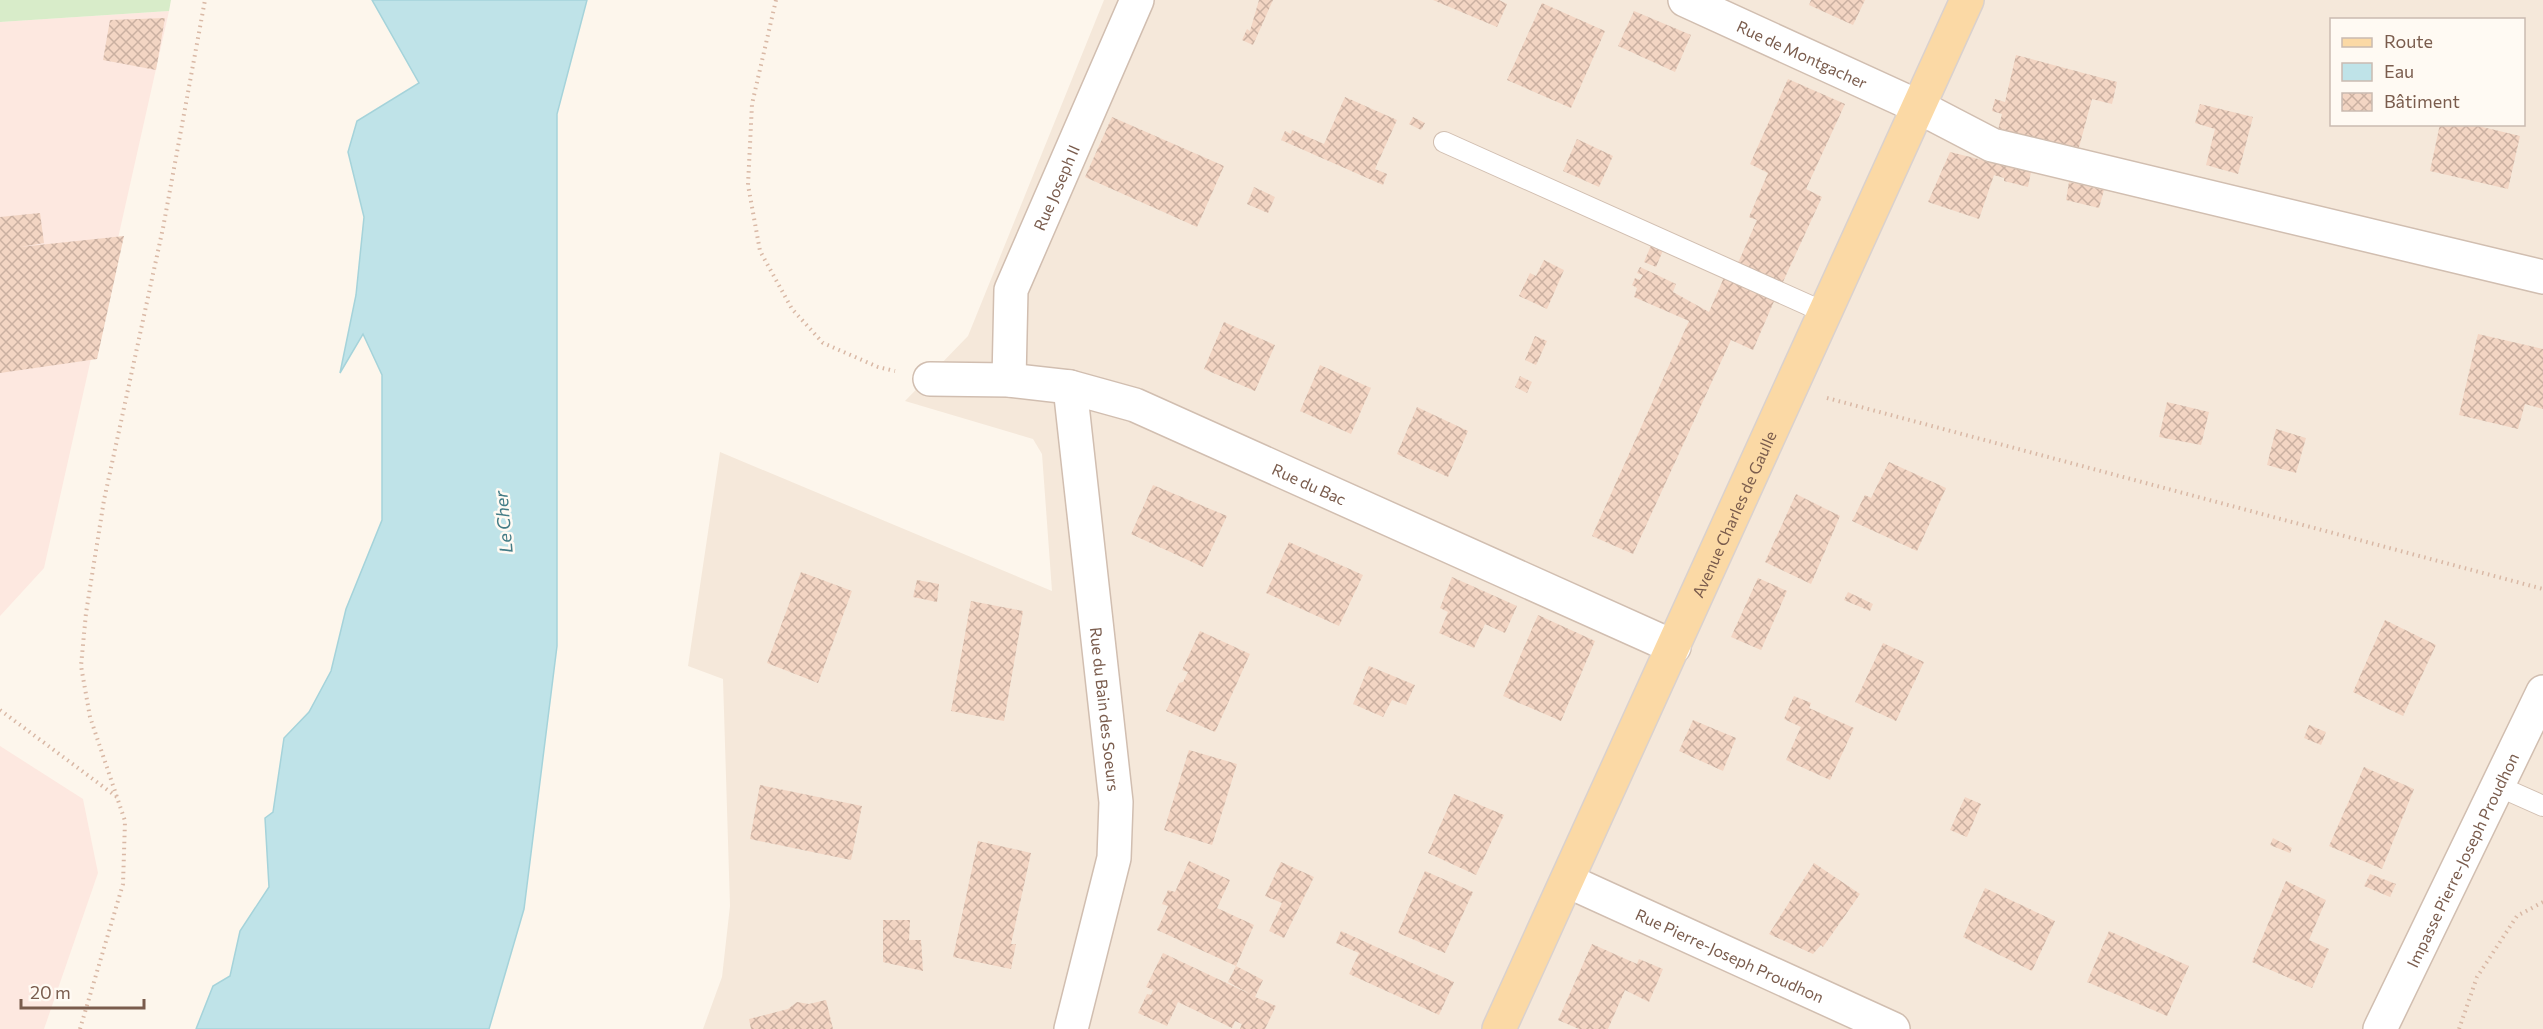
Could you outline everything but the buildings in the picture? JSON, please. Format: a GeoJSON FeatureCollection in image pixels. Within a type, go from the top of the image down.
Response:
{"type":"FeatureCollection","features":[{"type":"Feature","properties":{"kind":"main road","name":"Avenue Charles de Gaulle"},"geometry":{"type":"LineString","coordinates":[[1500,1029],[1967,0]]}},
{"type":"Feature","properties":{"kind":"street","name":"Rue Joseph II"},"geometry":{"type":"LineString","coordinates":[[1009,380],[1011,290],[1137,0]]}},
{"type":"Feature","properties":{"kind":"street","name":"Rue de Montgacher"},"geometry":{"type":"LineString","coordinates":[[1685,0],[1919,107],[1992,146],[2543,277]]}},
{"type":"Feature","properties":{"kind":"street","name":"Rue du Bac"},"geometry":{"type":"LineString","coordinates":[[930,379],[1009,380],[1070,387],[1135,405],[1674,647]]}},
{"type":"Feature","properties":{"kind":"street","name":"Rue du Bain des Soeurs"},"geometry":{"type":"LineString","coordinates":[[1070,387],[1116,802],[1113,858],[1071,1029]]}},
{"type":"Feature","properties":{"kind":"street","name":"Impasse Pierre-Joseph Proudhon"},"geometry":{"type":"LineString","coordinates":[[2380,1029],[2543,692]]}},
{"type":"Feature","properties":{"kind":"street","name":"Rue Pierre-Joseph Proudhon"},"geometry":{"type":"LineString","coordinates":[[1568,881],[1893,1029]]}},
{"type":"Feature","properties":{"kind":"lane"},"geometry":{"type":"LineString","coordinates":[[1444,142],[1826,313]]}},
{"type":"Feature","properties":{"kind":"lane"},"geometry":{"type":"LineString","coordinates":[[2498,786],[2543,806]]}},
{"type":"Feature","properties":{"kind":"path"},"geometry":{"type":"LineString","coordinates":[[80,1029],[123,884],[125,821],[90,717],[81,666],[86,613],[104,500],[163,228],[205,0]]}},
{"type":"Feature","properties":{"kind":"path"},"geometry":{"type":"LineString","coordinates":[[776,0],[752,104],[748,185],[760,250],[792,309],[823,343],[878,367],[930,379]]}},
{"type":"Feature","properties":{"kind":"path"},"geometry":{"type":"LineString","coordinates":[[1791,389],[2543,589]]}},
{"type":"Feature","properties":{"kind":"path"},"geometry":{"type":"LineString","coordinates":[[0,710],[117,797]]}},
{"type":"Feature","properties":{"kind":"path"},"geometry":{"type":"LineString","coordinates":[[2459,1029],[2477,977],[2517,916],[2543,902]]}},
{"type":"Feature","properties":{"kind":"shaded area"},"geometry":{"type":"Polygon","coordinates":[[[1104,0],[2543,0],[2543,1029],[703,1029],[722,977],[730,906],[723,679],[688,666],[720,452],[1052,591],[1042,454],[1033,439],[905,401],[968,336],[1104,0]]]}},
{"type":"Feature","properties":{"kind":"shaded area"},"geometry":{"type":"Polygon","coordinates":[[[169,11],[44,568],[0,616],[0,22],[169,11]]]}},
{"type":"Feature","properties":{"kind":"shaded area"},"geometry":{"type":"Polygon","coordinates":[[[0,746],[83,799],[98,873],[44,1029],[0,1029],[0,746]]]}},
{"type":"Feature","properties":{"kind":"green space"},"geometry":{"type":"Polygon","coordinates":[[[0,0],[171,0],[169,11],[0,22],[0,0]]]}},
{"type":"Feature","properties":{"kind":"water","name":"Le Cher"},"geometry":{"type":"Polygon","coordinates":[[[372,0],[587,0],[557,114],[557,646],[524,909],[489,1029],[196,1029],[213,986],[230,976],[240,931],[269,887],[265,818],[273,812],[284,738],[309,712],[331,671],[346,609],[382,520],[382,375],[363,334],[340,373],[356,295],[364,217],[348,152],[357,121],[419,83],[372,0]]]}}]}
